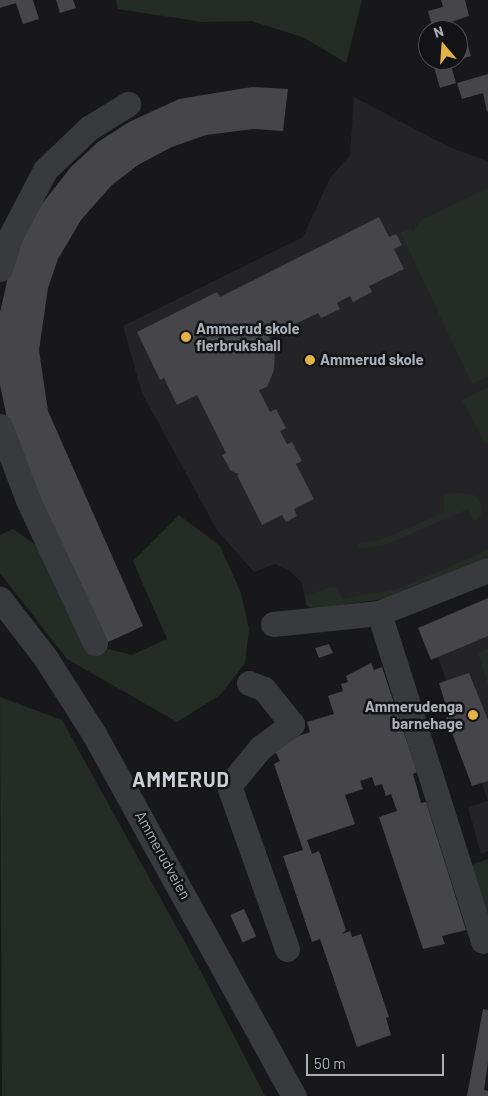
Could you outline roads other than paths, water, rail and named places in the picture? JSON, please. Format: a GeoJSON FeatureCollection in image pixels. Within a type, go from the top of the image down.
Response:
{"type":"FeatureCollection","features":[{"type":"Feature","properties":{"kind":"street"},"geometry":{"type":"LineString","coordinates":[[0,270],[10,239],[45,170],[90,128],[128,104]]}},
{"type":"Feature","properties":{"kind":"street"},"geometry":{"type":"LineString","coordinates":[[1,432],[28,500],[95,643]]}},
{"type":"Feature","properties":{"kind":"street"},"geometry":{"type":"LineString","coordinates":[[273,624],[379,613],[488,570]]}},
{"type":"Feature","properties":{"kind":"street","name":"Ammerudveien"},"geometry":{"type":"LineString","coordinates":[[0,599],[46,657],[90,726],[294,1096]]}},
{"type":"Feature","properties":{"kind":"street"},"geometry":{"type":"LineString","coordinates":[[379,613],[483,941]]}},
{"type":"Feature","properties":{"kind":"street"},"geometry":{"type":"LineString","coordinates":[[249,682],[264,689],[292,724],[261,747],[229,786],[286,949]]}},
{"type":"Feature","properties":{"kind":"place","name":"Ammerud skole flerbrukshall"},"geometry":{"type":"Point","coordinates":[186,337]}},
{"type":"Feature","properties":{"kind":"place","name":"Ammerud skole"},"geometry":{"type":"Point","coordinates":[310,360]}},
{"type":"Feature","properties":{"kind":"place","name":"Ammerudenga barnehage"},"geometry":{"type":"Point","coordinates":[473,715]}},
{"type":"Feature","properties":{"kind":"district","name":"AMMERUD"},"geometry":{"type":"Point","coordinates":[181,779]}}]}
